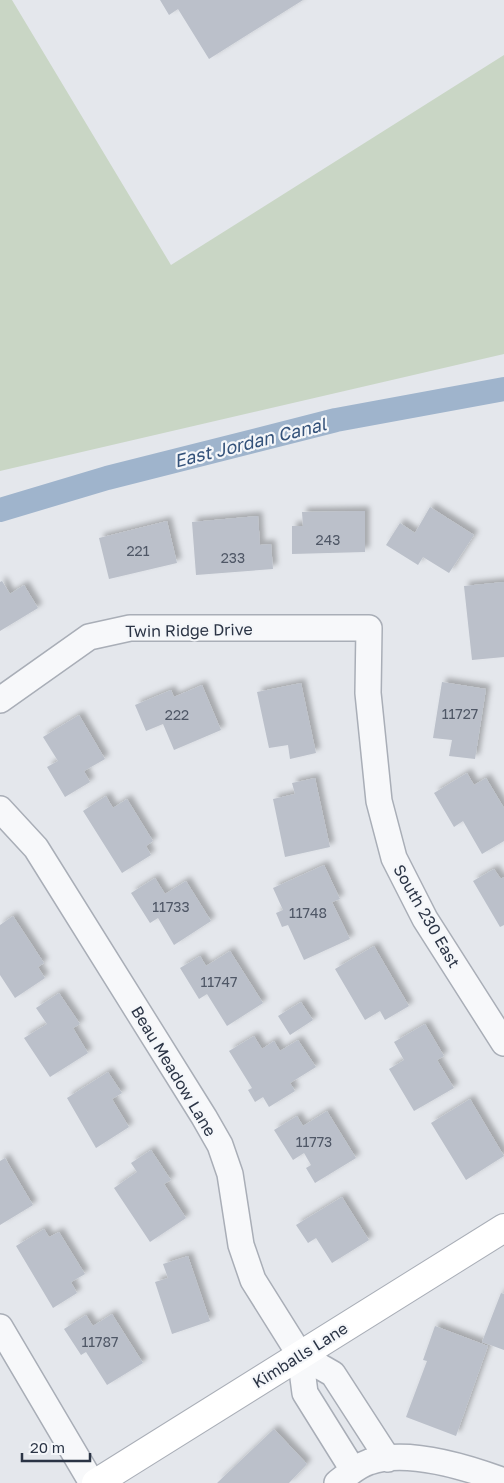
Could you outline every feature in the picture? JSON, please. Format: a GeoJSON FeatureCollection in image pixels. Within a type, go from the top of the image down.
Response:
{"type":"FeatureCollection","features":[{"type":"Feature","properties":{"kind":"street","name":"Twin Ridge Drive"},"geometry":{"type":"LineString","coordinates":[[0,700],[89,637],[130,628],[369,628]]}},
{"type":"Feature","properties":{"kind":"street","name":"South 230 East"},"geometry":{"type":"LineString","coordinates":[[369,628],[368,693],[379,801],[394,858],[425,918],[504,1043]]}},
{"type":"Feature","properties":{"kind":"street","name":"Beau Meadow Lane"},"geometry":{"type":"LineString","coordinates":[[0,809],[36,848],[208,1124],[220,1146],[230,1174],[241,1245],[253,1280],[300,1355]]}},
{"type":"Feature","properties":{"kind":"street","name":"Kimballs Lane"},"geometry":{"type":"LineString","coordinates":[[96,1483],[504,1228]]}},
{"type":"Feature","properties":{"kind":"street"},"geometry":{"type":"LineString","coordinates":[[0,1327],[92,1483]]}},
{"type":"Feature","properties":{"kind":"street"},"geometry":{"type":"LineString","coordinates":[[300,1355],[305,1393],[362,1468]]}},
{"type":"Feature","properties":{"kind":"street"},"geometry":{"type":"LineString","coordinates":[[300,1355],[333,1374],[362,1468]]}},
{"type":"Feature","properties":{"kind":"street"},"geometry":{"type":"LineString","coordinates":[[362,1468],[444,1462],[504,1481]]}},
{"type":"Feature","properties":{"kind":"green space"},"geometry":{"type":"Polygon","coordinates":[[[0,0],[12,0],[171,265],[504,55],[504,354],[0,471],[0,0]]]}},
{"type":"Feature","properties":{"kind":"building"},"geometry":{"type":"Polygon","coordinates":[[[160,0],[303,0],[209,59],[178,9],[169,15],[160,0]]]}},
{"type":"Feature","properties":{"kind":"building"},"geometry":{"type":"Polygon","coordinates":[[[430,507],[474,535],[449,573],[423,557],[418,565],[386,545],[400,523],[415,533],[430,507]]]}},
{"type":"Feature","properties":{"kind":"building"},"geometry":{"type":"Polygon","coordinates":[[[365,511],[365,552],[292,554],[292,526],[303,526],[302,512],[365,511]]]}},
{"type":"Feature","properties":{"kind":"building"},"geometry":{"type":"Polygon","coordinates":[[[258,516],[260,545],[271,544],[273,569],[196,575],[192,522],[258,516]]]}},
{"type":"Feature","properties":{"kind":"building"},"geometry":{"type":"Polygon","coordinates":[[[167,521],[177,563],[109,579],[99,538],[167,521]]]}},
{"type":"Feature","properties":{"kind":"building"},"geometry":{"type":"Polygon","coordinates":[[[2,581],[10,594],[24,585],[38,608],[0,631],[0,582],[2,581]]]}},
{"type":"Feature","properties":{"kind":"building"},"geometry":{"type":"Polygon","coordinates":[[[504,582],[504,657],[472,660],[464,586],[504,582]]]}},
{"type":"Feature","properties":{"kind":"building"},"geometry":{"type":"Polygon","coordinates":[[[442,682],[486,689],[475,759],[449,756],[452,740],[433,738],[442,682]]]}},
{"type":"Feature","properties":{"kind":"building"},"geometry":{"type":"Polygon","coordinates":[[[301,683],[316,753],[290,759],[288,745],[269,748],[257,692],[301,683]]]}},
{"type":"Feature","properties":{"kind":"building"},"geometry":{"type":"Polygon","coordinates":[[[202,685],[221,730],[174,750],[163,724],[146,731],[135,705],[171,690],[174,697],[202,685]]]}},
{"type":"Feature","properties":{"kind":"building"},"geometry":{"type":"Polygon","coordinates":[[[79,715],[105,759],[84,771],[90,782],[65,797],[47,767],[58,761],[43,737],[79,715]]]}},
{"type":"Feature","properties":{"kind":"building"},"geometry":{"type":"Polygon","coordinates":[[[467,773],[474,785],[486,778],[504,808],[504,841],[482,854],[463,821],[454,827],[434,793],[467,773]]]}},
{"type":"Feature","properties":{"kind":"building"},"geometry":{"type":"Polygon","coordinates":[[[315,778],[330,847],[285,857],[273,799],[295,794],[292,783],[315,778]]]}},
{"type":"Feature","properties":{"kind":"building"},"geometry":{"type":"Polygon","coordinates":[[[106,796],[113,808],[127,799],[153,841],[146,846],[151,855],[122,873],[83,811],[106,796]]]}},
{"type":"Feature","properties":{"kind":"building"},"geometry":{"type":"Polygon","coordinates":[[[324,865],[340,899],[332,902],[350,939],[304,960],[288,925],[282,927],[276,913],[283,910],[273,888],[324,865]]]}},
{"type":"Feature","properties":{"kind":"building"},"geometry":{"type":"Polygon","coordinates":[[[494,869],[501,879],[504,877],[504,925],[500,927],[473,881],[494,869]]]}},
{"type":"Feature","properties":{"kind":"building"},"geometry":{"type":"Polygon","coordinates":[[[155,878],[165,894],[186,881],[211,921],[174,945],[158,918],[150,923],[131,893],[155,878]]]}},
{"type":"Feature","properties":{"kind":"building"},"geometry":{"type":"Polygon","coordinates":[[[13,916],[44,963],[38,967],[45,978],[15,998],[0,975],[0,925],[13,916]]]}},
{"type":"Feature","properties":{"kind":"building"},"geometry":{"type":"Polygon","coordinates":[[[374,946],[409,1006],[385,1020],[380,1011],[365,1020],[335,969],[374,946]]]}},
{"type":"Feature","properties":{"kind":"building"},"geometry":{"type":"Polygon","coordinates":[[[230,951],[263,1003],[227,1026],[207,994],[199,999],[180,968],[200,956],[206,966],[230,951]]]}},
{"type":"Feature","properties":{"kind":"building"},"geometry":{"type":"Polygon","coordinates":[[[59,993],[80,1024],[73,1028],[88,1053],[50,1077],[24,1038],[47,1024],[36,1008],[59,993]]]}},
{"type":"Feature","properties":{"kind":"building"},"geometry":{"type":"Polygon","coordinates":[[[301,1002],[313,1020],[290,1035],[278,1016],[301,1002]]]}},
{"type":"Feature","properties":{"kind":"building"},"geometry":{"type":"Polygon","coordinates":[[[425,1024],[444,1056],[437,1060],[454,1088],[414,1111],[389,1069],[404,1060],[394,1042],[425,1024]]]}},
{"type":"Feature","properties":{"kind":"building"},"geometry":{"type":"Polygon","coordinates":[[[254,1036],[262,1049],[274,1041],[280,1051],[298,1040],[316,1067],[290,1083],[295,1091],[269,1107],[263,1097],[255,1102],[248,1090],[252,1088],[229,1051],[254,1036]]]}},
{"type":"Feature","properties":{"kind":"building"},"geometry":{"type":"Polygon","coordinates":[[[108,1072],[122,1093],[112,1099],[129,1127],[96,1148],[67,1098],[108,1072]]]}},
{"type":"Feature","properties":{"kind":"building"},"geometry":{"type":"Polygon","coordinates":[[[470,1099],[504,1156],[466,1180],[431,1123],[470,1099]]]}},
{"type":"Feature","properties":{"kind":"building"},"geometry":{"type":"Polygon","coordinates":[[[327,1111],[356,1158],[315,1183],[306,1168],[311,1165],[304,1153],[293,1160],[274,1130],[297,1116],[303,1126],[327,1111]]]}},
{"type":"Feature","properties":{"kind":"building"},"geometry":{"type":"Polygon","coordinates":[[[151,1150],[171,1180],[164,1184],[186,1218],[150,1242],[114,1188],[137,1172],[131,1163],[151,1150]]]}},
{"type":"Feature","properties":{"kind":"building"},"geometry":{"type":"Polygon","coordinates":[[[5,1158],[33,1205],[0,1225],[0,1161],[5,1158]]]}},
{"type":"Feature","properties":{"kind":"building"},"geometry":{"type":"Polygon","coordinates":[[[342,1197],[369,1240],[332,1263],[316,1238],[308,1243],[296,1225],[342,1197]]]}},
{"type":"Feature","properties":{"kind":"building"},"geometry":{"type":"Polygon","coordinates":[[[44,1229],[49,1237],[59,1232],[85,1274],[71,1282],[77,1293],[53,1308],[16,1246],[44,1229]]]}},
{"type":"Feature","properties":{"kind":"building"},"geometry":{"type":"Polygon","coordinates":[[[188,1256],[210,1321],[172,1334],[155,1282],[168,1278],[163,1264],[188,1256]]]}},
{"type":"Feature","properties":{"kind":"building"},"geometry":{"type":"Polygon","coordinates":[[[501,1293],[504,1294],[504,1350],[482,1342],[501,1293]]]}},
{"type":"Feature","properties":{"kind":"building"},"geometry":{"type":"Polygon","coordinates":[[[112,1314],[143,1363],[107,1385],[86,1352],[81,1355],[64,1329],[86,1315],[93,1326],[112,1314]]]}},
{"type":"Feature","properties":{"kind":"building"},"geometry":{"type":"Polygon","coordinates":[[[435,1326],[488,1346],[456,1436],[406,1417],[427,1361],[423,1360],[435,1326]]]}},
{"type":"Feature","properties":{"kind":"building"},"geometry":{"type":"Polygon","coordinates":[[[274,1429],[307,1464],[289,1483],[217,1483],[274,1429]]]}},
{"type":"Feature","properties":{"kind":"waterway","name":"East Jordan Canal"},"geometry":{"type":"LineString","coordinates":[[0,510],[107,478],[336,420],[504,389]]}}]}
